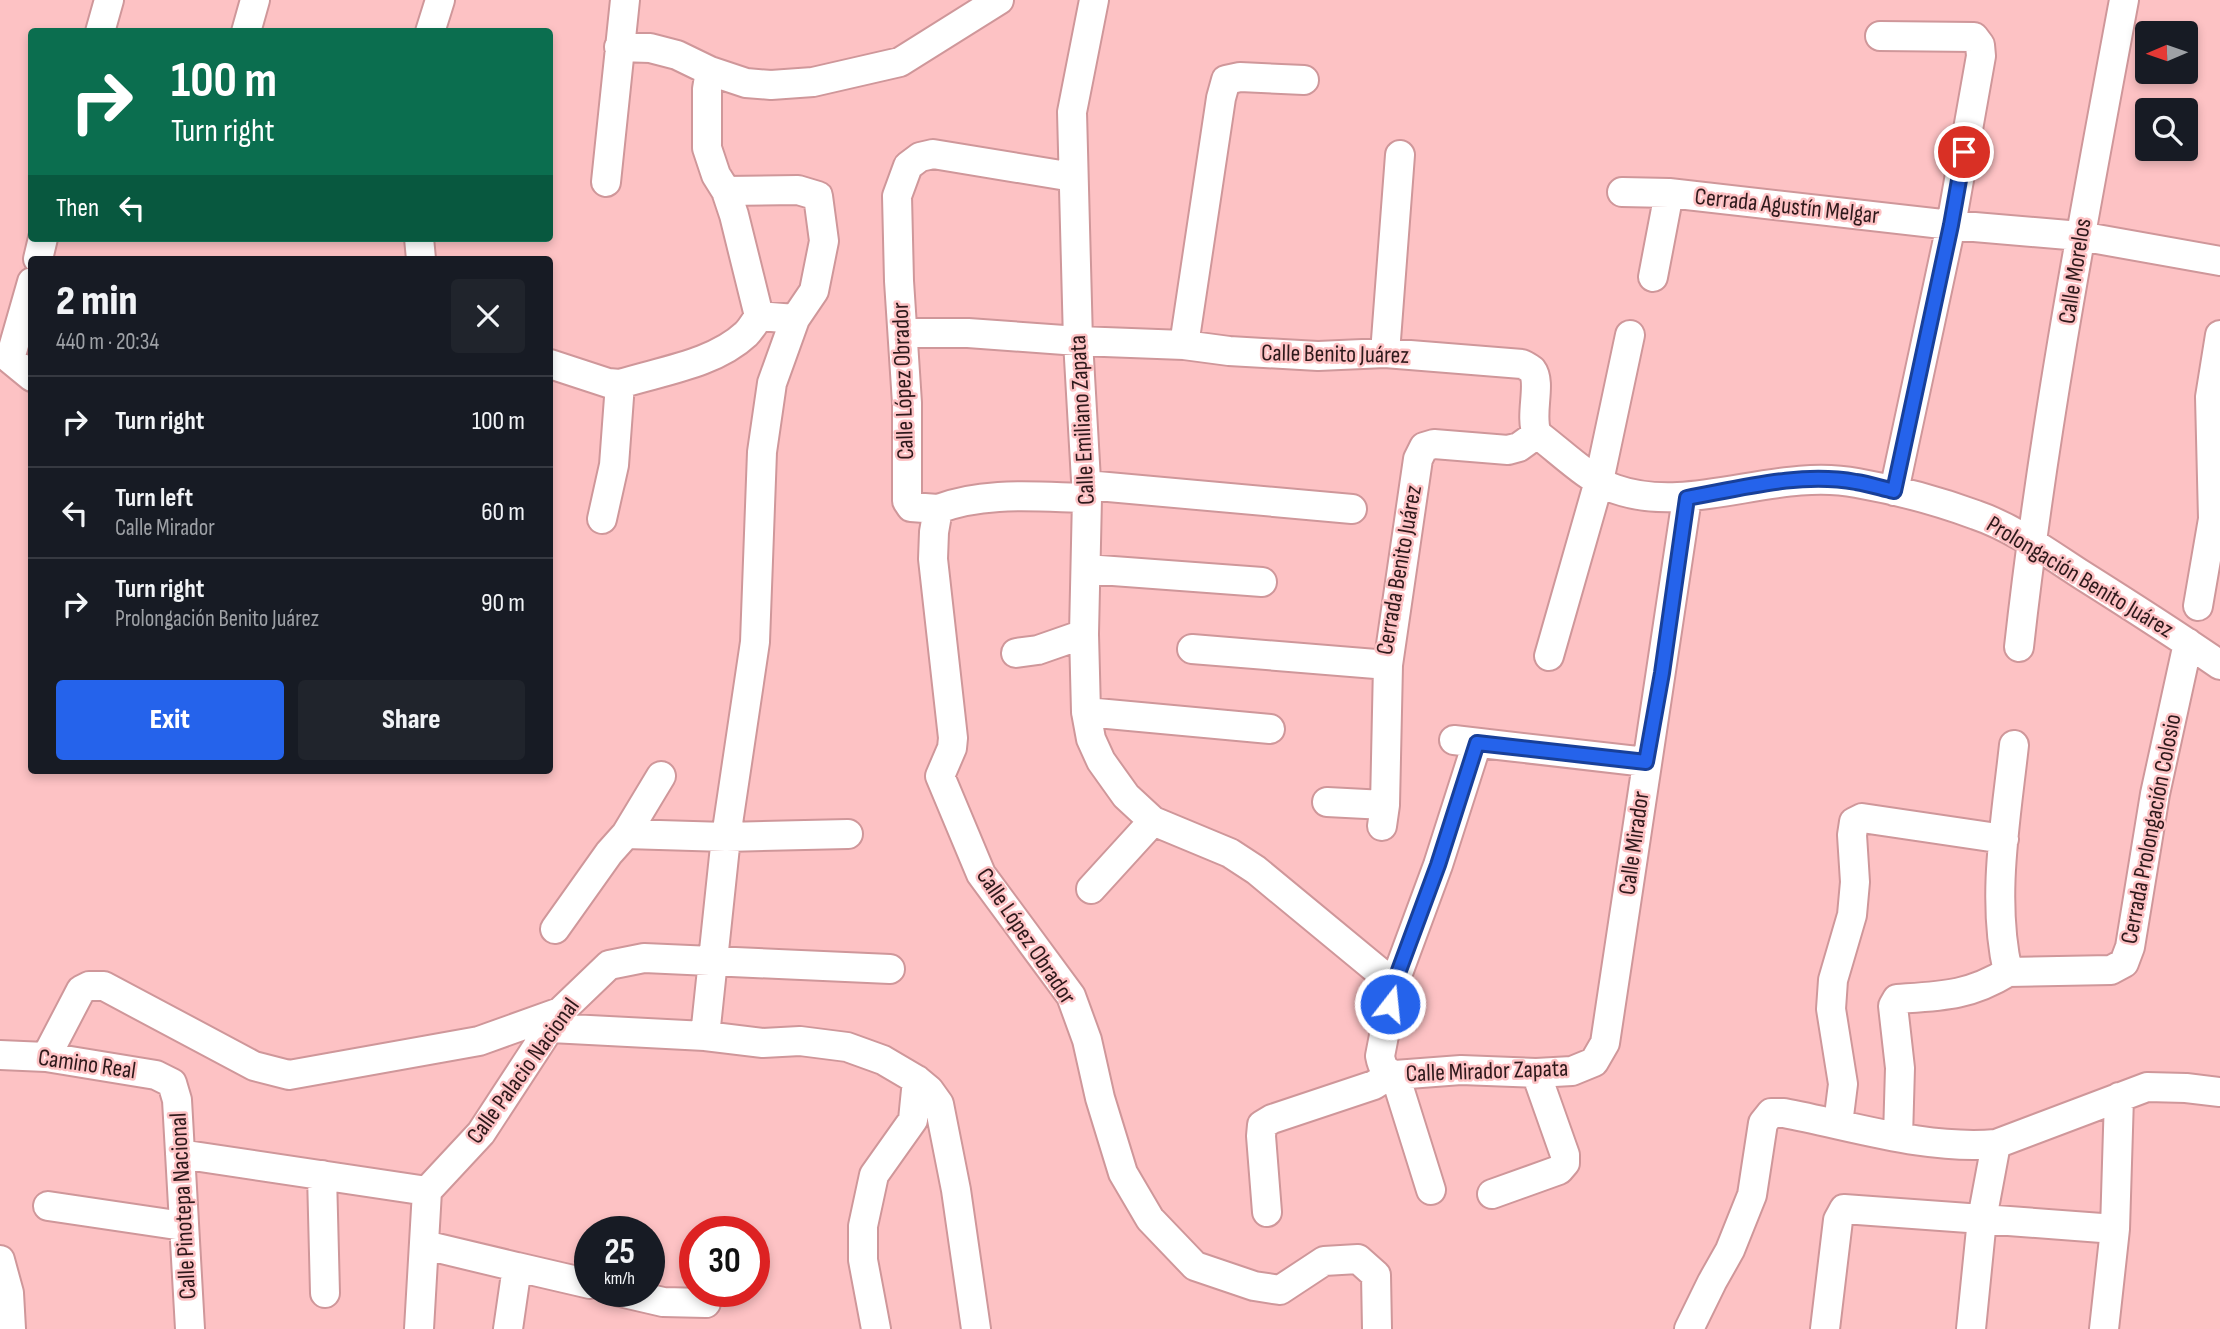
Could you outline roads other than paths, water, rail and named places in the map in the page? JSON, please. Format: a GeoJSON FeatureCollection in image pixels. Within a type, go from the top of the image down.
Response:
{"type":"FeatureCollection","features":[{"type":"Feature","properties":{"kind":"street"},"geometry":{"type":"LineString","coordinates":[[101,28],[109,0]]}},
{"type":"Feature","properties":{"kind":"street"},"geometry":{"type":"LineString","coordinates":[[247,28],[255,0]]}},
{"type":"Feature","properties":{"kind":"street"},"geometry":{"type":"LineString","coordinates":[[431,28],[440,0]]}},
{"type":"Feature","properties":{"kind":"street"},"geometry":{"type":"LineString","coordinates":[[606,182],[625,0]]}},
{"type":"Feature","properties":{"kind":"street","name":"Calle Emiliano Zapata"},"geometry":{"type":"LineString","coordinates":[[1094,0],[1072,112],[1078,341],[1087,492],[1084,634],[1086,712],[1091,739],[1101,761],[1126,796],[1153,821]]}},
{"type":"Feature","properties":{"kind":"street","name":"Calle Morelos"},"geometry":{"type":"LineString","coordinates":[[2019,647],[2031,542],[2080,236],[2123,0]]}},
{"type":"Feature","properties":{"kind":"street"},"geometry":{"type":"LineString","coordinates":[[618,47],[650,48],[677,55],[710,71],[746,83],[771,85],[813,82],[900,62],[984,4]]}},
{"type":"Feature","properties":{"kind":"street"},"geometry":{"type":"LineString","coordinates":[[1880,36],[1974,37],[1980,45],[1981,56],[1951,225],[1894,491]]}},
{"type":"Feature","properties":{"kind":"street"},"geometry":{"type":"LineString","coordinates":[[710,71],[707,89],[707,148],[716,176],[726,191],[759,316]]}},
{"type":"Feature","properties":{"kind":"street"},"geometry":{"type":"LineString","coordinates":[[1184,345],[1221,98],[1226,80],[1240,77],[1304,80]]}},
{"type":"Feature","properties":{"kind":"street","name":"Calle López Obrador"},"geometry":{"type":"LineString","coordinates":[[1073,177],[933,154],[919,157],[908,166],[898,196],[899,281],[907,403],[906,501],[911,507],[938,509],[933,559],[953,737],[952,748],[940,776],[981,874],[1071,996],[1087,1040],[1100,1098],[1124,1173],[1150,1219],[1195,1266],[1254,1286],[1280,1290],[1324,1261],[1358,1259],[1376,1275],[1377,1329]]}},
{"type":"Feature","properties":{"kind":"street"},"geometry":{"type":"LineString","coordinates":[[1385,353],[1401,155]]}},
{"type":"Feature","properties":{"kind":"street"},"geometry":{"type":"LineString","coordinates":[[705,1036],[726,837],[755,642],[762,453],[772,383],[795,319],[814,291],[824,241],[818,196],[798,190],[726,191]]}},
{"type":"Feature","properties":{"kind":"street","name":"Cerrada Agustín Melgar"},"geometry":{"type":"LineString","coordinates":[[1622,192],[1670,193],[1951,225],[2080,236],[2220,261]]}},
{"type":"Feature","properties":{"kind":"street"},"geometry":{"type":"LineString","coordinates":[[1653,276],[1670,193]]}},
{"type":"Feature","properties":{"kind":"street"},"geometry":{"type":"LineString","coordinates":[[28,296],[10,359],[28,374]]}},
{"type":"Feature","properties":{"kind":"street"},"geometry":{"type":"LineString","coordinates":[[759,316],[795,319]]}},
{"type":"Feature","properties":{"kind":"street"},"geometry":{"type":"LineString","coordinates":[[553,365],[608,383],[620,384],[715,354],[747,333],[759,316]]}},
{"type":"Feature","properties":{"kind":"street","name":"Calle Benito Juárez"},"geometry":{"type":"LineString","coordinates":[[903,333],[968,333],[1184,345],[1229,351],[1318,356],[1385,353],[1522,364],[1532,370],[1536,382],[1533,424],[1537,434]]}},
{"type":"Feature","properties":{"kind":"street"},"geometry":{"type":"LineString","coordinates":[[1549,656],[1599,481],[1630,335]]}},
{"type":"Feature","properties":{"kind":"street"},"geometry":{"type":"LineString","coordinates":[[2198,606],[2213,519],[2210,397],[2220,335]]}},
{"type":"Feature","properties":{"kind":"street"},"geometry":{"type":"LineString","coordinates":[[602,519],[614,465],[620,384]]}},
{"type":"Feature","properties":{"kind":"street"},"geometry":{"type":"LineString","coordinates":[[1537,434],[1599,481],[1615,489],[1651,496],[1687,498]]}},
{"type":"Feature","properties":{"kind":"street","name":"Cerrada Benito Juárez"},"geometry":{"type":"LineString","coordinates":[[1192,649],[1388,665],[1409,512],[1418,458],[1424,447],[1434,444],[1508,450],[1519,447],[1537,434]]}},
{"type":"Feature","properties":{"kind":"street","name":"Prolongación Benito Juárez"},"geometry":{"type":"LineString","coordinates":[[1687,498],[1773,482],[1855,482],[1976,515],[2031,542],[2220,665]]}},
{"type":"Feature","properties":{"kind":"street"},"geometry":{"type":"LineString","coordinates":[[938,509],[976,499],[1087,492],[1352,509]]}},
{"type":"Feature","properties":{"kind":"street","name":"Calle Mirador"},"geometry":{"type":"LineString","coordinates":[[1594,1062],[1605,1043],[1687,498]]}},
{"type":"Feature","properties":{"kind":"street"},"geometry":{"type":"LineString","coordinates":[[1086,569],[1262,582]]}},
{"type":"Feature","properties":{"kind":"street"},"geometry":{"type":"LineString","coordinates":[[1016,653],[1038,650],[1084,634]]}},
{"type":"Feature","properties":{"kind":"street","name":"Cerrada Prolongación Colosio"},"geometry":{"type":"LineString","coordinates":[[2008,972],[2110,970],[2124,963],[2130,947],[2155,794],[2188,643]]}},
{"type":"Feature","properties":{"kind":"street"},"geometry":{"type":"LineString","coordinates":[[1327,803],[1384,815],[1388,665]]}},
{"type":"Feature","properties":{"kind":"street"},"geometry":{"type":"LineString","coordinates":[[1086,712],[1270,729]]}},
{"type":"Feature","properties":{"kind":"street","name":"Calle Mirador Zapata"},"geometry":{"type":"LineString","coordinates":[[1594,1062],[1572,1071],[1536,1073],[1461,1070],[1391,1074],[1381,1065],[1380,1056],[1394,984],[1438,865],[1465,742],[1646,762]]}},
{"type":"Feature","properties":{"kind":"street"},"geometry":{"type":"LineString","coordinates":[[1898,1137],[1900,1068],[1893,1006],[1897,999],[1929,998],[1978,989],[2008,972],[2001,945],[2001,889],[2014,745]]}},
{"type":"Feature","properties":{"kind":"street"},"geometry":{"type":"LineString","coordinates":[[555,929],[608,853],[626,834],[661,776]]}},
{"type":"Feature","properties":{"kind":"street"},"geometry":{"type":"LineString","coordinates":[[1838,1124],[1843,1084],[1831,1009],[1833,981],[1852,915],[1855,882],[1852,835],[1854,822],[1862,818],[2004,839]]}},
{"type":"Feature","properties":{"kind":"street"},"geometry":{"type":"LineString","coordinates":[[1091,889],[1153,821],[1230,853],[1256,870],[1394,984]]}},
{"type":"Feature","properties":{"kind":"street"},"geometry":{"type":"LineString","coordinates":[[626,834],[726,837],[848,834]]}},
{"type":"Feature","properties":{"kind":"street","name":"Calle Palacio Nacional"},"geometry":{"type":"LineString","coordinates":[[427,1191],[481,1133],[556,1020],[609,965],[644,958],[714,961]]}},
{"type":"Feature","properties":{"kind":"street"},"geometry":{"type":"LineString","coordinates":[[714,961],[890,969]]}},
{"type":"Feature","properties":{"kind":"street"},"geometry":{"type":"LineString","coordinates":[[46,1057],[80,990],[89,986],[104,986],[254,1066],[289,1075],[479,1041],[556,1020],[738,1041],[800,1041],[847,1047],[883,1060],[917,1080],[939,1104],[956,1190],[976,1329]]}},
{"type":"Feature","properties":{"kind":"street","name":"Camino Real"},"geometry":{"type":"LineString","coordinates":[[0,1055],[46,1057],[156,1075],[172,1083]]}},
{"type":"Feature","properties":{"kind":"street"},"geometry":{"type":"LineString","coordinates":[[1492,1195],[1559,1170],[1565,1163],[1565,1155],[1536,1073]]}},
{"type":"Feature","properties":{"kind":"street"},"geometry":{"type":"LineString","coordinates":[[1267,1212],[1262,1125],[1272,1119],[1374,1085],[1391,1074],[1431,1190]]}},
{"type":"Feature","properties":{"kind":"street"},"geometry":{"type":"LineString","coordinates":[[876,1329],[863,1260],[863,1226],[874,1175],[913,1120],[917,1080]]}},
{"type":"Feature","properties":{"kind":"street","name":"Calle Pinotepa Nacional"},"geometry":{"type":"LineString","coordinates":[[172,1083],[177,1100],[190,1329]]}},
{"type":"Feature","properties":{"kind":"street"},"geometry":{"type":"LineString","coordinates":[[1689,1329],[1730,1250],[1752,1195],[1763,1123],[1771,1113],[1784,1113],[1898,1137],[1973,1146],[1996,1144],[2147,1087],[2220,1092]]}},
{"type":"Feature","properties":{"kind":"street"},"geometry":{"type":"LineString","coordinates":[[2104,1329],[2115,1229],[2119,1097]]}},
{"type":"Feature","properties":{"kind":"street"},"geometry":{"type":"LineString","coordinates":[[1971,1329],[1982,1219],[1996,1144]]}},
{"type":"Feature","properties":{"kind":"street"},"geometry":{"type":"LineString","coordinates":[[180,1154],[427,1191],[419,1329]]}},
{"type":"Feature","properties":{"kind":"street"},"geometry":{"type":"LineString","coordinates":[[322,1175],[325,1293]]}},
{"type":"Feature","properties":{"kind":"street"},"geometry":{"type":"LineString","coordinates":[[48,1206],[183,1226]]}},
{"type":"Feature","properties":{"kind":"street"},"geometry":{"type":"LineString","coordinates":[[1825,1329],[1838,1220],[1844,1209],[2115,1229]]}},
{"type":"Feature","properties":{"kind":"street"},"geometry":{"type":"LineString","coordinates":[[425,1245],[574,1280]]}},
{"type":"Feature","properties":{"kind":"street"},"geometry":{"type":"LineString","coordinates":[[0,1260],[9,1293],[11,1329]]}},
{"type":"Feature","properties":{"kind":"street"},"geometry":{"type":"LineString","coordinates":[[509,1329],[517,1267]]}}]}
